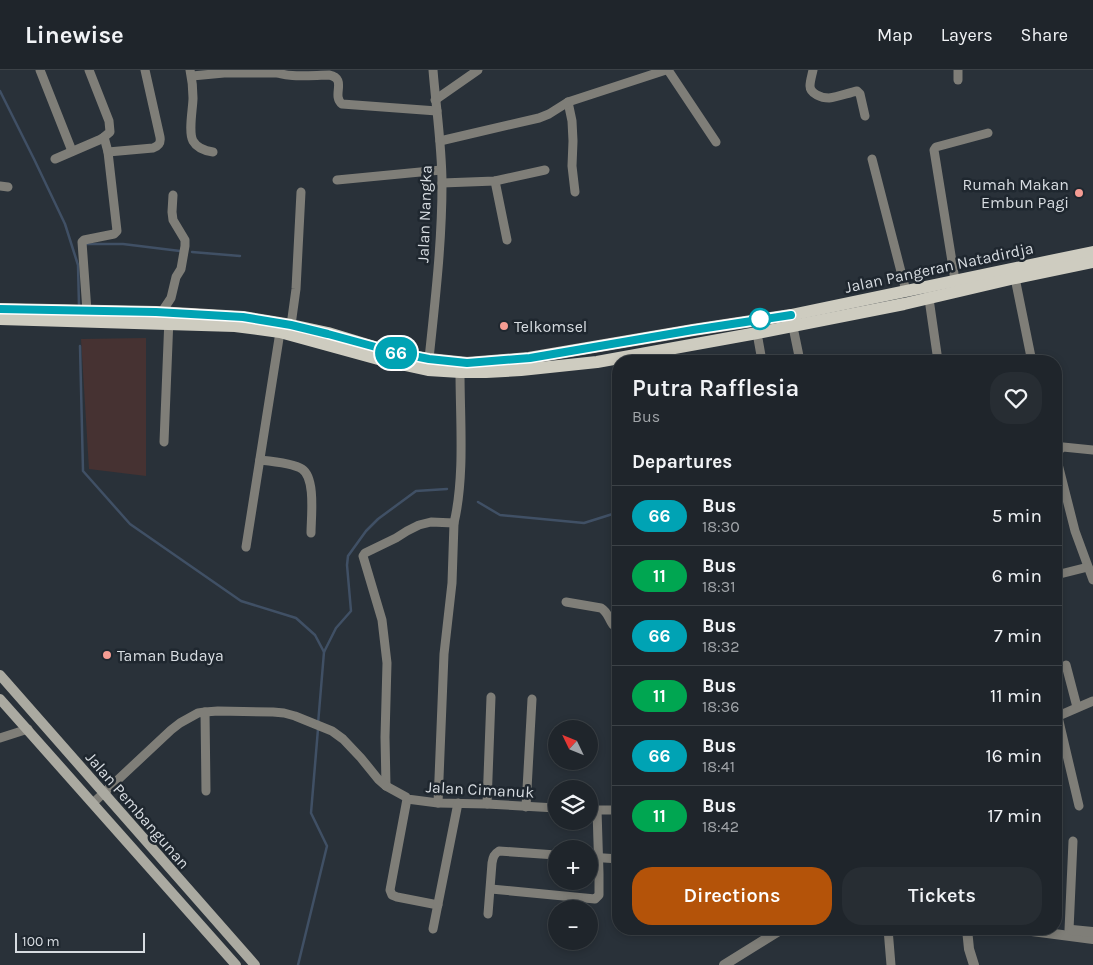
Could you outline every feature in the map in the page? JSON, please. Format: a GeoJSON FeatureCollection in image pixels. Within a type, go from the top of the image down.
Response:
{"type":"FeatureCollection","features":[{"type":"Feature","properties":{"kind":"main road","name":"Jalan Pangeran Natadirdja"},"geometry":{"type":"LineString","coordinates":[[792,321],[906,291],[928,292],[955,280],[1093,252]]}},
{"type":"Feature","properties":{"kind":"main road","name":"Jalan Pangeran Natadirdja"},"geometry":{"type":"LineString","coordinates":[[792,321],[928,292],[1015,278],[1093,262]]}},
{"type":"Feature","properties":{"kind":"main road"},"geometry":{"type":"LineString","coordinates":[[0,309],[86,311],[166,316]]}},
{"type":"Feature","properties":{"kind":"main road"},"geometry":{"type":"LineString","coordinates":[[0,319],[166,316],[243,317],[286,328],[401,364],[428,370],[460,372],[521,370],[612,359]]}},
{"type":"Feature","properties":{"kind":"main road"},"geometry":{"type":"LineString","coordinates":[[286,328],[328,334],[394,352],[429,359],[467,363],[530,358],[667,334],[792,321]]}},
{"type":"Feature","properties":{"kind":"main road"},"geometry":{"type":"LineString","coordinates":[[634,355],[757,333],[792,321]]}},
{"type":"Feature","properties":{"kind":"main road"},"geometry":{"type":"LineString","coordinates":[[667,334],[670,348]]}},
{"type":"Feature","properties":{"kind":"main road","name":"Jalan Pembangunan"},"geometry":{"type":"LineString","coordinates":[[0,675],[254,965]]}},
{"type":"Feature","properties":{"kind":"main road","name":"Jalan Pembangunan"},"geometry":{"type":"LineString","coordinates":[[0,699],[236,965]]}},
{"type":"Feature","properties":{"kind":"main road"},"geometry":{"type":"LineString","coordinates":[[228,956],[238,946]]}},
{"type":"Feature","properties":{"kind":"street"},"geometry":{"type":"LineString","coordinates":[[40,70],[72,151]]}},
{"type":"Feature","properties":{"kind":"street"},"geometry":{"type":"LineString","coordinates":[[55,159],[104,137],[110,132],[110,120],[89,70]]}},
{"type":"Feature","properties":{"kind":"street"},"geometry":{"type":"LineString","coordinates":[[108,152],[153,148],[159,143],[160,137],[145,70]]}},
{"type":"Feature","properties":{"kind":"street","name":"Jalan Nangka"},"geometry":{"type":"LineString","coordinates":[[429,359],[440,250],[442,183],[433,70]]}},
{"type":"Feature","properties":{"kind":"street"},"geometry":{"type":"LineString","coordinates":[[435,100],[478,70]]}},
{"type":"Feature","properties":{"kind":"street"},"geometry":{"type":"LineString","coordinates":[[440,141],[538,118],[549,114],[568,102],[667,70],[716,142]]}},
{"type":"Feature","properties":{"kind":"street"},"geometry":{"type":"LineString","coordinates":[[813,70],[810,90],[822,97],[829,98],[857,91],[860,94],[865,116]]}},
{"type":"Feature","properties":{"kind":"street"},"geometry":{"type":"LineString","coordinates":[[958,70],[958,80]]}},
{"type":"Feature","properties":{"kind":"street"},"geometry":{"type":"LineString","coordinates":[[213,152],[201,148],[193,140],[191,126],[193,98],[191,73],[274,72],[296,75],[329,75],[334,76],[338,83],[337,98],[342,104],[437,111]]}},
{"type":"Feature","properties":{"kind":"street"},"geometry":{"type":"LineString","coordinates":[[568,102],[572,121],[572,166],[575,192]]}},
{"type":"Feature","properties":{"kind":"street"},"geometry":{"type":"LineString","coordinates":[[955,280],[934,152],[936,148],[988,133]]}},
{"type":"Feature","properties":{"kind":"street"},"geometry":{"type":"LineString","coordinates":[[86,311],[82,242],[114,234],[117,231],[108,152],[104,137]]}},
{"type":"Feature","properties":{"kind":"street"},"geometry":{"type":"LineString","coordinates":[[872,159],[906,291]]}},
{"type":"Feature","properties":{"kind":"street"},"geometry":{"type":"LineString","coordinates":[[336,180],[441,170]]}},
{"type":"Feature","properties":{"kind":"street"},"geometry":{"type":"LineString","coordinates":[[442,183],[495,181],[545,170]]}},
{"type":"Feature","properties":{"kind":"street"},"geometry":{"type":"LineString","coordinates":[[495,181],[507,240]]}},
{"type":"Feature","properties":{"kind":"street"},"geometry":{"type":"LineString","coordinates":[[246,547],[260,460],[286,328],[296,289],[301,192]]}},
{"type":"Feature","properties":{"kind":"street"},"geometry":{"type":"LineString","coordinates":[[164,442],[166,316],[176,277],[181,269],[185,246],[185,240],[173,220],[173,195]]}},
{"type":"Feature","properties":{"kind":"street"},"geometry":{"type":"LineString","coordinates":[[1015,278],[1031,355]]}},
{"type":"Feature","properties":{"kind":"street"},"geometry":{"type":"LineString","coordinates":[[928,292],[937,355]]}},
{"type":"Feature","properties":{"kind":"street"},"geometry":{"type":"LineString","coordinates":[[792,321],[799,355]]}},
{"type":"Feature","properties":{"kind":"street"},"geometry":{"type":"LineString","coordinates":[[757,333],[761,355]]}},
{"type":"Feature","properties":{"kind":"street"},"geometry":{"type":"LineString","coordinates":[[438,803],[444,654],[452,583],[454,523],[461,464],[460,372]]}},
{"type":"Feature","properties":{"kind":"street"},"geometry":{"type":"LineString","coordinates":[[1062,448],[1093,450]]}},
{"type":"Feature","properties":{"kind":"street"},"geometry":{"type":"LineString","coordinates":[[260,460],[298,467],[309,477],[311,490],[311,533]]}},
{"type":"Feature","properties":{"kind":"street"},"geometry":{"type":"LineString","coordinates":[[1062,480],[1075,531],[1093,580]]}},
{"type":"Feature","properties":{"kind":"street"},"geometry":{"type":"LineString","coordinates":[[386,786],[387,663],[382,620],[363,556],[365,553],[419,525],[431,522],[454,523]]}},
{"type":"Feature","properties":{"kind":"street"},"geometry":{"type":"LineString","coordinates":[[1062,574],[1088,567]]}},
{"type":"Feature","properties":{"kind":"street"},"geometry":{"type":"LineString","coordinates":[[566,602],[601,608],[605,610],[612,623]]}},
{"type":"Feature","properties":{"kind":"street"},"geometry":{"type":"LineString","coordinates":[[1066,665],[1077,708]]}},
{"type":"Feature","properties":{"kind":"street"},"geometry":{"type":"LineString","coordinates":[[487,804],[491,697]]}},
{"type":"Feature","properties":{"kind":"street"},"geometry":{"type":"LineString","coordinates":[[526,807],[532,699]]}},
{"type":"Feature","properties":{"kind":"street"},"geometry":{"type":"LineString","coordinates":[[1062,715],[1093,701]]}},
{"type":"Feature","properties":{"kind":"street"},"geometry":{"type":"LineString","coordinates":[[206,712],[206,791]]}},
{"type":"Feature","properties":{"kind":"street","name":"Jalan Cimanuk"},"geometry":{"type":"LineString","coordinates":[[92,803],[170,730],[189,717],[206,712],[273,712],[295,716],[332,730],[361,758],[378,779],[407,799],[438,803],[548,808]]}},
{"type":"Feature","properties":{"kind":"street"},"geometry":{"type":"LineString","coordinates":[[0,738],[28,729]]}},
{"type":"Feature","properties":{"kind":"street"},"geometry":{"type":"LineString","coordinates":[[1062,737],[1079,806]]}},
{"type":"Feature","properties":{"kind":"street"},"geometry":{"type":"LineString","coordinates":[[407,799],[390,890],[392,895],[397,897],[438,905]]}},
{"type":"Feature","properties":{"kind":"street"},"geometry":{"type":"LineString","coordinates":[[433,929],[458,803]]}},
{"type":"Feature","properties":{"kind":"street"},"geometry":{"type":"LineString","coordinates":[[598,810],[612,810]]}},
{"type":"Feature","properties":{"kind":"street"},"geometry":{"type":"LineString","coordinates":[[491,889],[595,899],[599,896],[599,858],[596,830]]}},
{"type":"Feature","properties":{"kind":"street"},"geometry":{"type":"LineString","coordinates":[[1068,930],[1073,841]]}},
{"type":"Feature","properties":{"kind":"street"},"geometry":{"type":"LineString","coordinates":[[488,914],[493,857],[499,852],[548,855]]}},
{"type":"Feature","properties":{"kind":"street"},"geometry":{"type":"LineString","coordinates":[[599,858],[612,859]]}},
{"type":"Feature","properties":{"kind":"street"},"geometry":{"type":"LineString","coordinates":[[1062,929],[1093,932]]}},
{"type":"Feature","properties":{"kind":"street"},"geometry":{"type":"LineString","coordinates":[[724,965],[772,935]]}},
{"type":"Feature","properties":{"kind":"street"},"geometry":{"type":"LineString","coordinates":[[888,935],[891,965]]}},
{"type":"Feature","properties":{"kind":"street"},"geometry":{"type":"LineString","coordinates":[[968,935],[969,949],[974,965]]}},
{"type":"Feature","properties":{"kind":"street"},"geometry":{"type":"LineString","coordinates":[[1062,935],[1093,939]]}},
{"type":"Feature","properties":{"kind":"shaded area"},"geometry":{"type":"Polygon","coordinates":[[[146,338],[146,476],[89,469],[81,339],[146,338]]]}},
{"type":"Feature","properties":{"kind":"waterway"},"geometry":{"type":"LineString","coordinates":[[0,91],[65,224],[78,265],[79,306]]}},
{"type":"Feature","properties":{"kind":"waterway"},"geometry":{"type":"LineString","coordinates":[[85,244],[123,244],[180,251]]}},
{"type":"Feature","properties":{"kind":"waterway"},"geometry":{"type":"LineString","coordinates":[[192,252],[240,256]]}},
{"type":"Feature","properties":{"kind":"waterway"},"geometry":{"type":"LineString","coordinates":[[80,346],[83,471],[130,524],[241,601],[296,618],[315,635],[324,652],[318,724]]}},
{"type":"Feature","properties":{"kind":"waterway"},"geometry":{"type":"LineString","coordinates":[[324,652],[336,628],[351,611],[348,556],[366,531],[378,519],[416,491],[447,489]]}},
{"type":"Feature","properties":{"kind":"waterway"},"geometry":{"type":"LineString","coordinates":[[478,502],[500,515],[584,523],[612,514]]}},
{"type":"Feature","properties":{"kind":"waterway"},"geometry":{"type":"LineString","coordinates":[[298,965],[327,846],[311,813],[318,729]]}},
{"type":"Feature","properties":{"kind":"bus line","name":"66"},"geometry":{"type":"LineString","coordinates":[[0,309],[156,312],[243,317],[291,325],[394,352],[429,359],[467,363],[530,358],[791,315]]}},
{"type":"Feature","properties":{"kind":"place","name":"Rumah Makan Embun Pagi"},"geometry":{"type":"Point","coordinates":[1079,193]}},
{"type":"Feature","properties":{"kind":"place","name":"Telkomsel"},"geometry":{"type":"Point","coordinates":[504,326]}},
{"type":"Feature","properties":{"kind":"place","name":"Taman Budaya"},"geometry":{"type":"Point","coordinates":[107,655]}}]}
